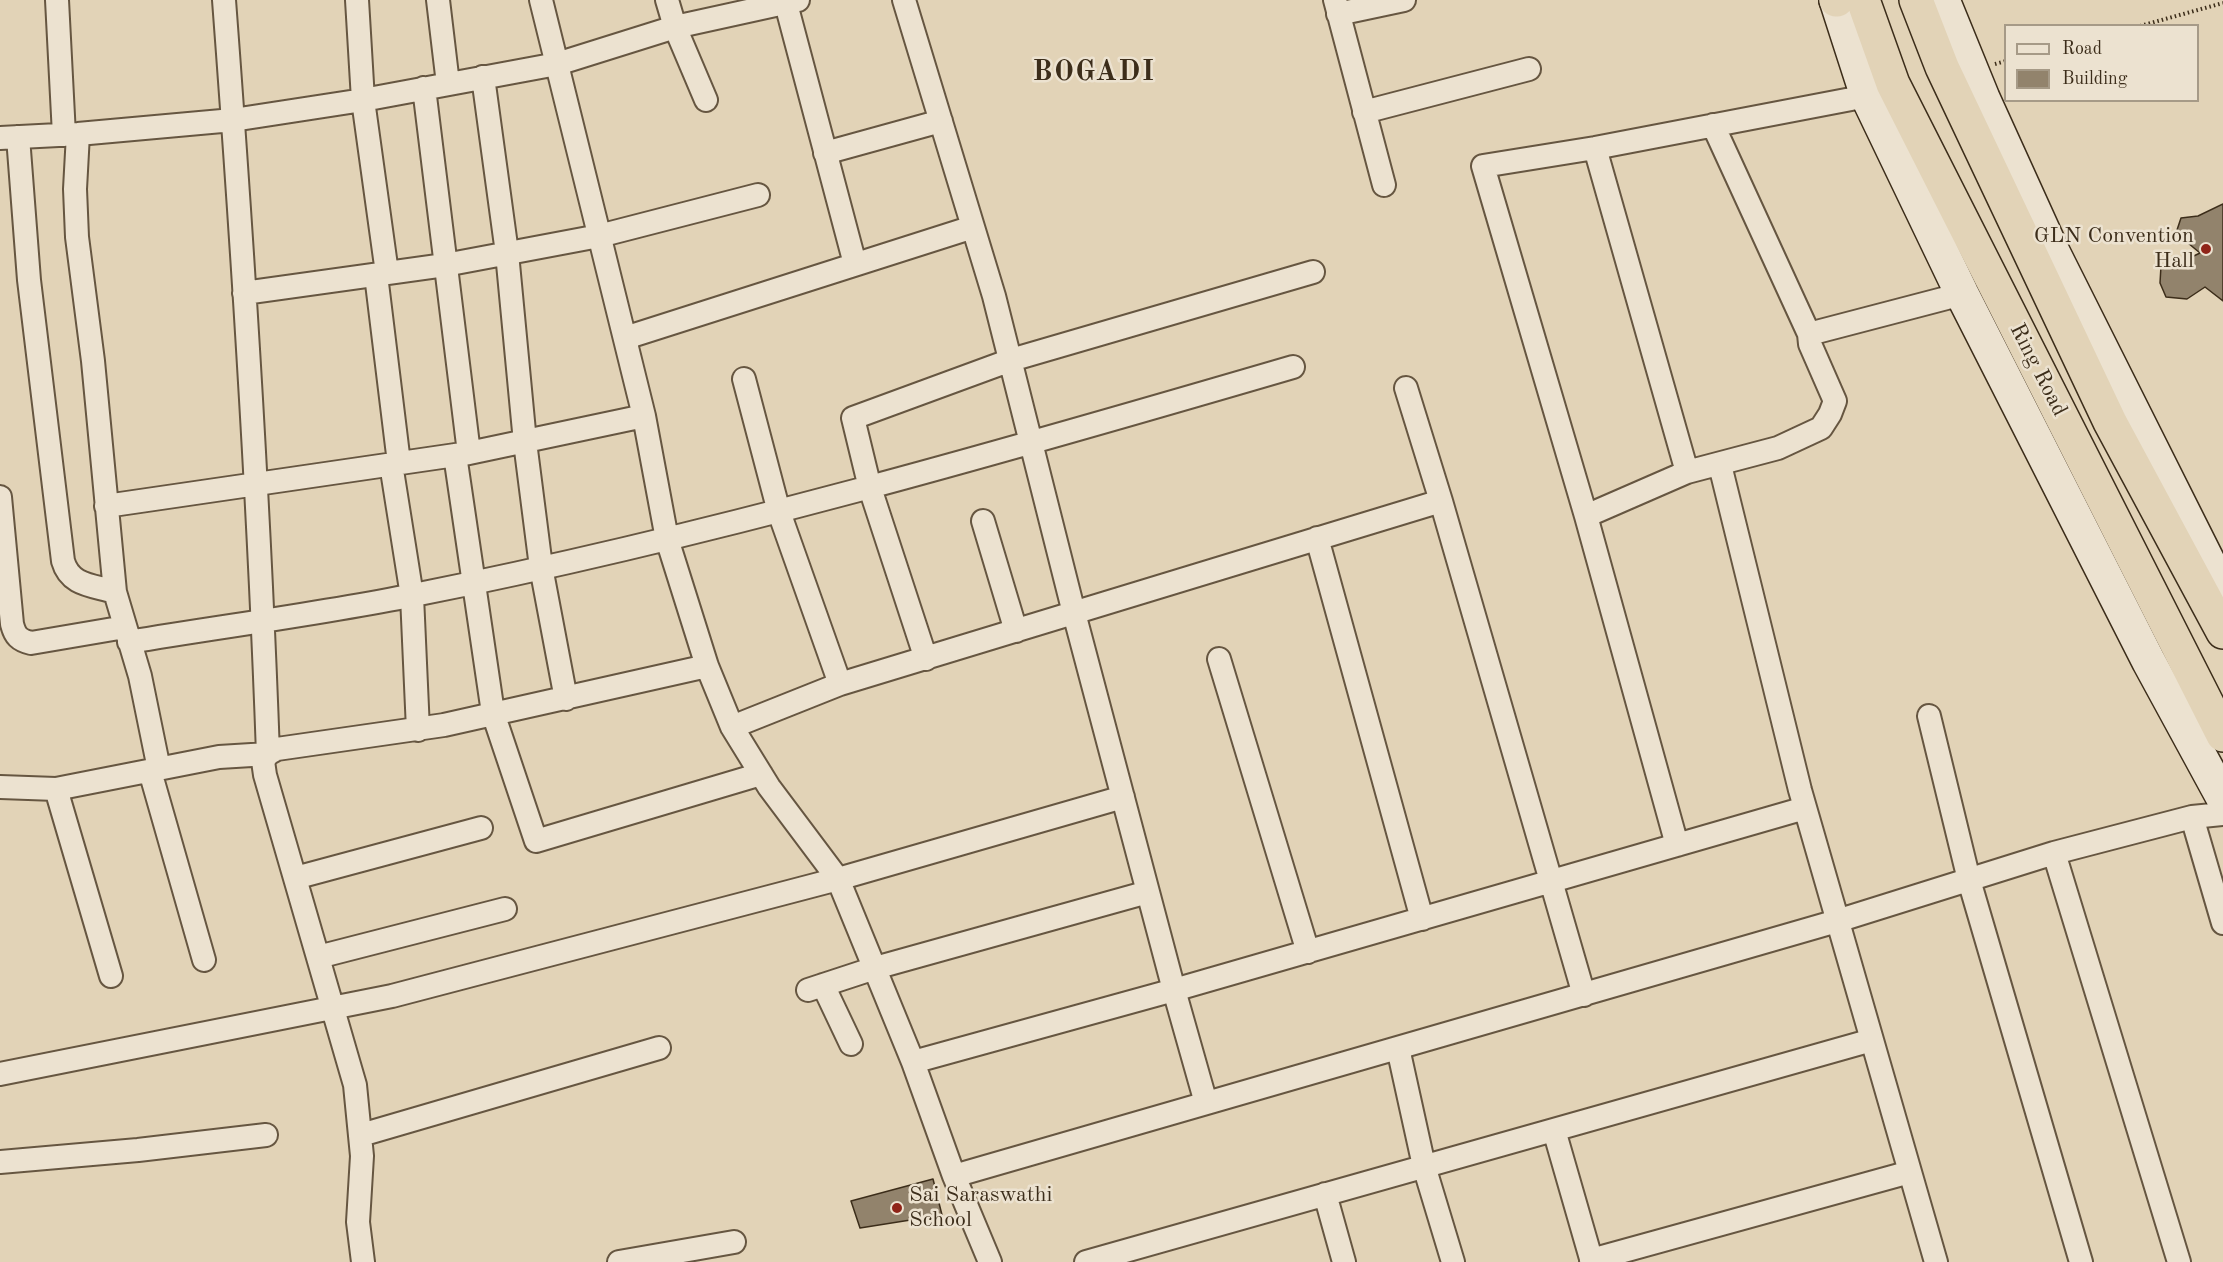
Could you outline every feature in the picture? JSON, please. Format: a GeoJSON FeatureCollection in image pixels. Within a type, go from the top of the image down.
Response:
{"type":"FeatureCollection","features":[{"type":"Feature","properties":{"kind":"highway","name":"Ring Road"},"geometry":{"type":"LineString","coordinates":[[1863,0],[1893,84],[2223,735]]}},
{"type":"Feature","properties":{"kind":"highway","name":"Ring Road"},"geometry":{"type":"LineString","coordinates":[[1933,9],[1942,68],[2043,255],[2110,422],[2223,632]]}},
{"type":"Feature","properties":{"kind":"street"},"geometry":{"type":"LineString","coordinates":[[57,0],[71,134],[77,237],[93,361],[115,592],[140,676],[155,770],[204,960]]}},
{"type":"Feature","properties":{"kind":"street"},"geometry":{"type":"LineString","coordinates":[[224,0],[263,620],[267,754],[263,761],[265,776],[355,1085],[362,1156],[358,1222],[363,1262]]}},
{"type":"Feature","properties":{"kind":"street"},"geometry":{"type":"LineString","coordinates":[[357,0],[363,100],[381,274],[395,463],[412,596],[418,730]]}},
{"type":"Feature","properties":{"kind":"street"},"geometry":{"type":"LineString","coordinates":[[438,0],[448,84]]}},
{"type":"Feature","properties":{"kind":"street"},"geometry":{"type":"LineString","coordinates":[[541,0],[644,416],[667,539],[707,666],[732,727],[761,774],[838,879],[914,1062],[954,1176],[990,1262]]}},
{"type":"Feature","properties":{"kind":"street"},"geometry":{"type":"LineString","coordinates":[[667,0],[675,27],[706,100]]}},
{"type":"Feature","properties":{"kind":"street"},"geometry":{"type":"LineString","coordinates":[[904,0],[994,296],[1074,613],[1206,1103]]}},
{"type":"Feature","properties":{"kind":"street"},"geometry":{"type":"LineString","coordinates":[[1384,185],[1337,7],[1404,0]]}},
{"type":"Feature","properties":{"kind":"street"},"geometry":{"type":"LineString","coordinates":[[1836,0],[1868,96],[1962,294],[2149,662],[2223,798]]}},
{"type":"Feature","properties":{"kind":"street"},"geometry":{"type":"LineString","coordinates":[[115,592],[75,580],[68,575],[63,561],[9,137],[233,120],[363,100],[557,64],[675,27],[790,1],[825,153],[855,264]]}},
{"type":"Feature","properties":{"kind":"street"},"geometry":{"type":"LineString","coordinates":[[1364,112],[1529,69]]}},
{"type":"Feature","properties":{"kind":"street"},"geometry":{"type":"LineString","coordinates":[[483,77],[507,253],[525,442],[542,567],[566,699]]}},
{"type":"Feature","properties":{"kind":"street"},"geometry":{"type":"LineString","coordinates":[[424,88],[445,265],[473,582],[493,712],[536,841],[761,774]]}},
{"type":"Feature","properties":{"kind":"street"},"geometry":{"type":"LineString","coordinates":[[1677,845],[1586,516],[1483,166],[1595,148],[1868,96]]}},
{"type":"Feature","properties":{"kind":"street"},"geometry":{"type":"LineString","coordinates":[[825,153],[941,121]]}},
{"type":"Feature","properties":{"kind":"street"},"geometry":{"type":"LineString","coordinates":[[1586,516],[1687,472],[1778,448],[1821,428],[1835,401],[1810,344],[1809,334],[1713,125]]}},
{"type":"Feature","properties":{"kind":"street"},"geometry":{"type":"LineString","coordinates":[[1595,148],[1687,472]]}},
{"type":"Feature","properties":{"kind":"street"},"geometry":{"type":"LineString","coordinates":[[244,293],[445,265],[599,236],[758,195]]}},
{"type":"Feature","properties":{"kind":"street"},"geometry":{"type":"LineString","coordinates":[[625,338],[973,227]]}},
{"type":"Feature","properties":{"kind":"street"},"geometry":{"type":"LineString","coordinates":[[2043,255],[2223,591]]}},
{"type":"Feature","properties":{"kind":"street"},"geometry":{"type":"LineString","coordinates":[[926,659],[870,488],[853,417],[1011,360],[1313,272]]}},
{"type":"Feature","properties":{"kind":"street"},"geometry":{"type":"LineString","coordinates":[[1809,334],[1962,294]]}},
{"type":"Feature","properties":{"kind":"street"},"geometry":{"type":"LineString","coordinates":[[0,497],[12,624],[20,640],[30,643],[127,634],[263,620],[412,596],[667,539],[779,512],[1032,444],[1293,367]]}},
{"type":"Feature","properties":{"kind":"street"},"geometry":{"type":"LineString","coordinates":[[744,378],[779,512],[840,684]]}},
{"type":"Feature","properties":{"kind":"street"},"geometry":{"type":"LineString","coordinates":[[1406,388],[1584,995]]}},
{"type":"Feature","properties":{"kind":"street"},"geometry":{"type":"LineString","coordinates":[[106,506],[462,454],[644,416]]}},
{"type":"Feature","properties":{"kind":"street"},"geometry":{"type":"LineString","coordinates":[[1720,465],[1805,808],[1936,1262]]}},
{"type":"Feature","properties":{"kind":"street"},"geometry":{"type":"LineString","coordinates":[[732,727],[840,684],[1441,501]]}},
{"type":"Feature","properties":{"kind":"street"},"geometry":{"type":"LineString","coordinates":[[983,521],[1016,631]]}},
{"type":"Feature","properties":{"kind":"street"},"geometry":{"type":"LineString","coordinates":[[1317,538],[1422,919]]}},
{"type":"Feature","properties":{"kind":"street"},"geometry":{"type":"LineString","coordinates":[[1219,659],[1308,952]]}},
{"type":"Feature","properties":{"kind":"street"},"geometry":{"type":"LineString","coordinates":[[0,787],[56,789],[219,758],[267,754],[277,749],[418,730],[707,666]]}},
{"type":"Feature","properties":{"kind":"street"},"geometry":{"type":"LineString","coordinates":[[1929,716],[1969,880],[2081,1262]]}},
{"type":"Feature","properties":{"kind":"street"},"geometry":{"type":"LineString","coordinates":[[56,789],[111,976]]}},
{"type":"Feature","properties":{"kind":"street"},"geometry":{"type":"LineString","coordinates":[[0,1074],[392,996],[838,879],[1123,797]]}},
{"type":"Feature","properties":{"kind":"street"},"geometry":{"type":"LineString","coordinates":[[914,1062],[1308,952],[1805,808]]}},
{"type":"Feature","properties":{"kind":"street"},"geometry":{"type":"LineString","coordinates":[[954,1176],[1837,921],[2054,852],[2192,817],[2223,814]]}},
{"type":"Feature","properties":{"kind":"street"},"geometry":{"type":"LineString","coordinates":[[2192,817],[2223,923]]}},
{"type":"Feature","properties":{"kind":"street"},"geometry":{"type":"LineString","coordinates":[[295,878],[481,828]]}},
{"type":"Feature","properties":{"kind":"street"},"geometry":{"type":"LineString","coordinates":[[2054,852],[2179,1262]]}},
{"type":"Feature","properties":{"kind":"street"},"geometry":{"type":"LineString","coordinates":[[851,1044],[816,987],[875,968],[1148,892]]}},
{"type":"Feature","properties":{"kind":"street"},"geometry":{"type":"LineString","coordinates":[[318,957],[505,909]]}},
{"type":"Feature","properties":{"kind":"street"},"geometry":{"type":"LineString","coordinates":[[1086,1262],[1872,1040]]}},
{"type":"Feature","properties":{"kind":"street"},"geometry":{"type":"LineString","coordinates":[[360,1135],[659,1048]]}},
{"type":"Feature","properties":{"kind":"street"},"geometry":{"type":"LineString","coordinates":[[1398,1048],[1424,1166],[1453,1262]]}},
{"type":"Feature","properties":{"kind":"street"},"geometry":{"type":"LineString","coordinates":[[1554,1130],[1592,1261],[1910,1172]]}},
{"type":"Feature","properties":{"kind":"street"},"geometry":{"type":"LineString","coordinates":[[0,1162],[138,1150],[266,1135]]}},
{"type":"Feature","properties":{"kind":"street"},"geometry":{"type":"LineString","coordinates":[[1325,1194],[1344,1262]]}},
{"type":"Feature","properties":{"kind":"street"},"geometry":{"type":"LineString","coordinates":[[619,1262],[734,1242]]}},
{"type":"Feature","properties":{"kind":"path"},"geometry":{"type":"LineString","coordinates":[[2147,24],[2223,3]]}},
{"type":"Feature","properties":{"kind":"building","name":"GLN Convention Hall"},"geometry":{"type":"Polygon","coordinates":[[[2223,204],[2223,301],[2205,287],[2187,299],[2166,297],[2160,283],[2161,266],[2175,265],[2200,253],[2176,233],[2181,218],[2198,216],[2223,204]]]}},
{"type":"Feature","properties":{"kind":"building","name":"Sai Saraswathi School"},"geometry":{"type":"Polygon","coordinates":[[[933,1179],[942,1215],[860,1228],[851,1201],[933,1179]]]}},
{"type":"Feature","properties":{"kind":"place","name":"GLN Convention Hall"},"geometry":{"type":"Point","coordinates":[2206,249]}},
{"type":"Feature","properties":{"kind":"place","name":"Sai Saraswathi School"},"geometry":{"type":"Point","coordinates":[897,1208]}},
{"type":"Feature","properties":{"kind":"district","name":"BOGADI"},"geometry":{"type":"Point","coordinates":[1094,73]}}]}
